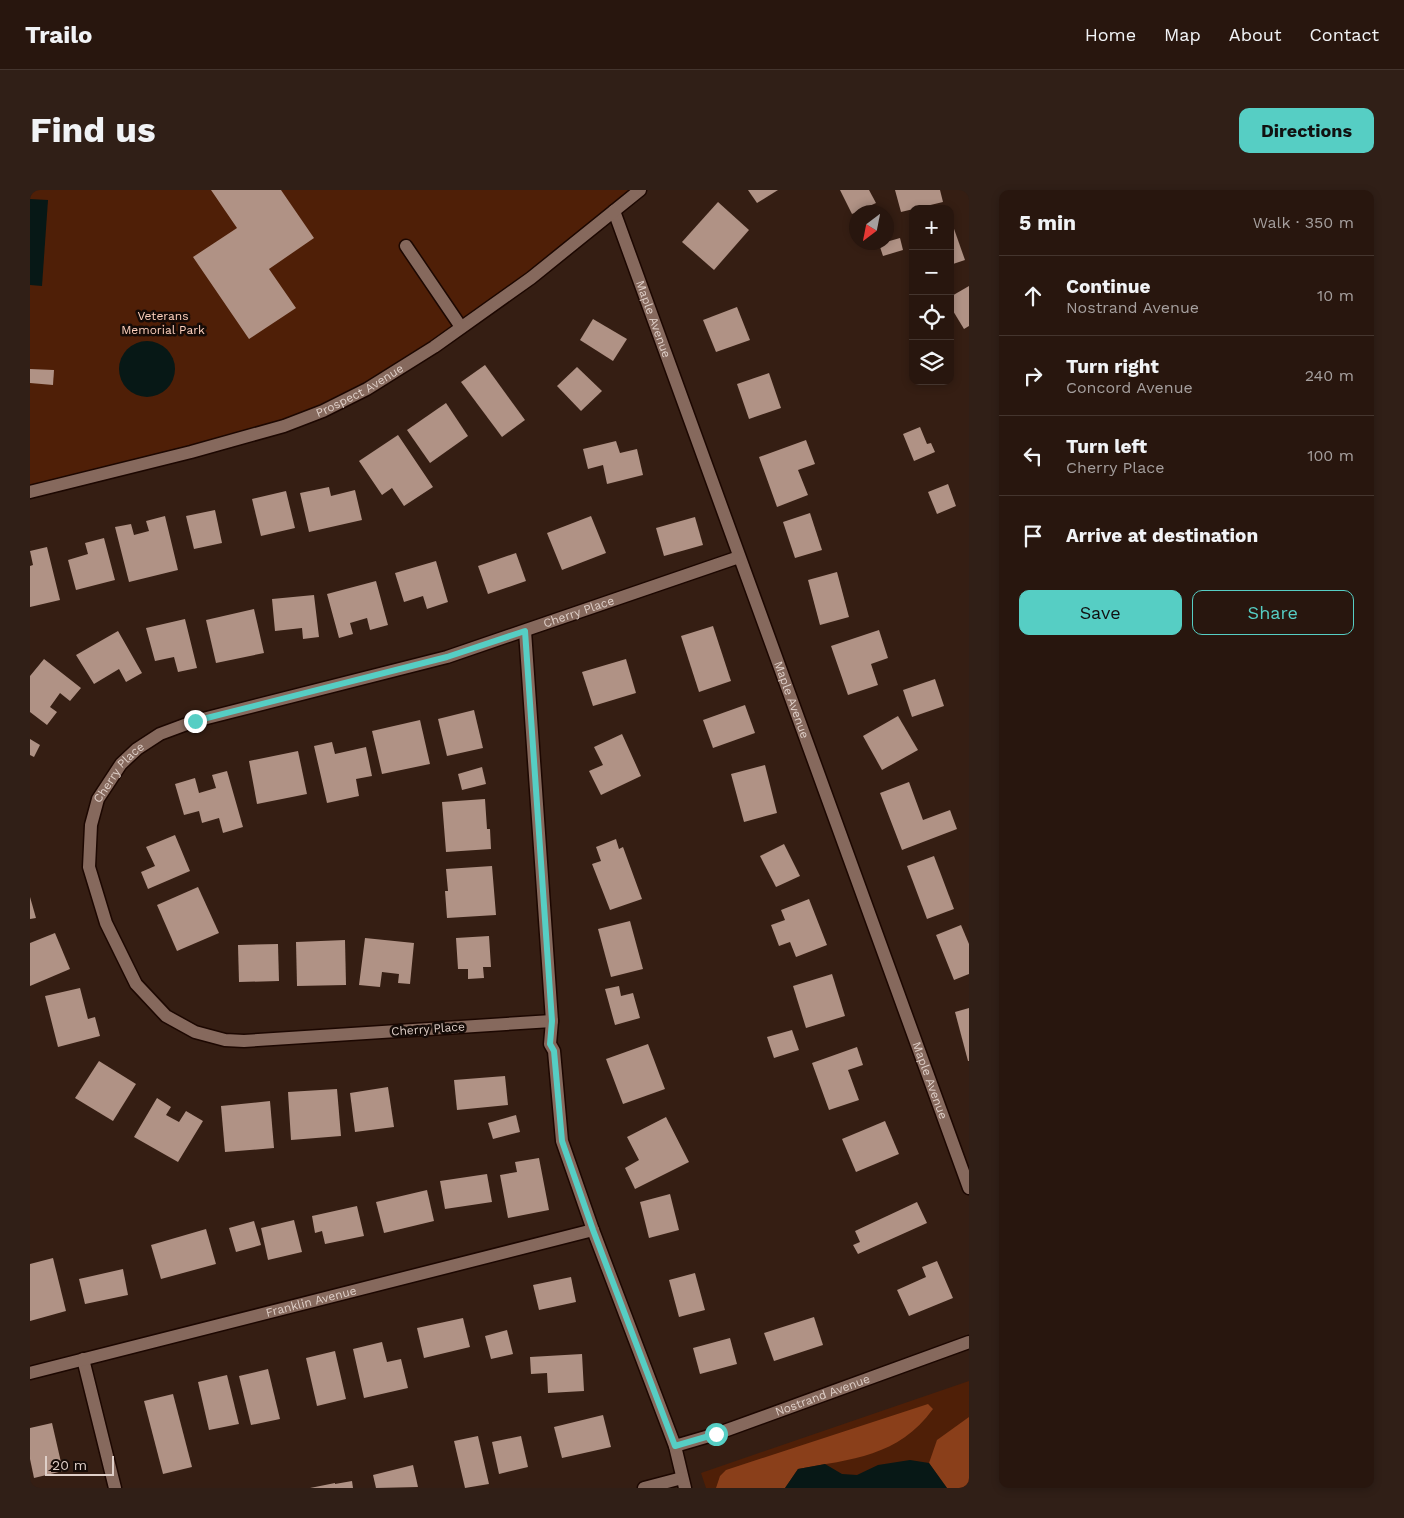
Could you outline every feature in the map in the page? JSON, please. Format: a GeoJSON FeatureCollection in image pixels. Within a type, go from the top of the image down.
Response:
{"type":"FeatureCollection","features":[{"type":"Feature","properties":{"kind":"street","name":"Prospect Avenue"},"geometry":{"type":"LineString","coordinates":[[30,492],[191,452],[284,426],[323,410],[367,388],[434,347],[531,278],[640,190]]}},
{"type":"Feature","properties":{"kind":"street","name":"Maple Avenue"},"geometry":{"type":"LineString","coordinates":[[614,211],[969,1188]]}},
{"type":"Feature","properties":{"kind":"street"},"geometry":{"type":"LineString","coordinates":[[406,246],[461,327]]}},
{"type":"Feature","properties":{"kind":"street","name":"Cherry Place"},"geometry":{"type":"LineString","coordinates":[[552,1021],[244,1041],[225,1040],[195,1032],[166,1016],[136,984],[106,923],[89,867],[91,825],[98,800],[121,764],[137,749],[160,734],[195,721],[447,657],[739,557]]}},
{"type":"Feature","properties":{"kind":"street"},"geometry":{"type":"LineString","coordinates":[[525,631],[552,1021],[550,1044],[554,1051],[562,1141],[593,1230],[675,1446],[684,1483],[644,1488]]}},
{"type":"Feature","properties":{"kind":"street","name":"Franklin Avenue"},"geometry":{"type":"LineString","coordinates":[[30,1373],[593,1230]]}},
{"type":"Feature","properties":{"kind":"street","name":"Nostrand Avenue"},"geometry":{"type":"LineString","coordinates":[[675,1446],[716,1434],[969,1342]]}},
{"type":"Feature","properties":{"kind":"street"},"geometry":{"type":"LineString","coordinates":[[83,1359],[115,1488]]}},
{"type":"Feature","properties":{"kind":"green space","name":"Veterans Memorial Park"},"geometry":{"type":"Polygon","coordinates":[[[30,190],[640,190],[531,278],[323,411],[30,492],[30,190]]]}},
{"type":"Feature","properties":{"kind":"green space"},"geometry":{"type":"Polygon","coordinates":[[[969,1381],[969,1488],[706,1488],[701,1473],[969,1381]]]}},
{"type":"Feature","properties":{"kind":"shaded area"},"geometry":{"type":"Polygon","coordinates":[[[30,199],[48,200],[42,286],[30,285],[30,199]]]}},
{"type":"Feature","properties":{"kind":"shaded area"},"geometry":{"type":"Polygon","coordinates":[[[147,341],[162,346],[170,354],[175,369],[170,384],[162,392],[147,397],[132,392],[124,384],[119,369],[124,354],[132,346],[147,341]]]}},
{"type":"Feature","properties":{"kind":"shaded area"},"geometry":{"type":"Polygon","coordinates":[[[928,1404],[933,1409],[905,1437],[873,1453],[798,1469],[785,1488],[716,1488],[720,1476],[726,1470],[928,1404]]]}},
{"type":"Feature","properties":{"kind":"shaded area"},"geometry":{"type":"Polygon","coordinates":[[[969,1417],[969,1488],[947,1488],[929,1463],[937,1440],[969,1417]]]}},
{"type":"Feature","properties":{"kind":"shaded area"},"geometry":{"type":"Polygon","coordinates":[[[910,1460],[929,1463],[947,1488],[785,1488],[798,1469],[825,1464],[842,1474],[857,1475],[878,1465],[910,1460]]]}},
{"type":"Feature","properties":{"kind":"building"},"geometry":{"type":"Polygon","coordinates":[[[211,190],[281,190],[314,238],[269,269],[296,308],[249,339],[193,257],[237,228],[211,190]]]}},
{"type":"Feature","properties":{"kind":"building"},"geometry":{"type":"Polygon","coordinates":[[[748,190],[778,190],[757,203],[748,190]]]}},
{"type":"Feature","properties":{"kind":"building"},"geometry":{"type":"Polygon","coordinates":[[[840,190],[869,190],[876,203],[872,205],[849,205],[849,208],[840,190]]]}},
{"type":"Feature","properties":{"kind":"building"},"geometry":{"type":"Polygon","coordinates":[[[895,190],[940,190],[943,202],[930,205],[909,205],[909,210],[901,212],[895,190]]]}},
{"type":"Feature","properties":{"kind":"building"},"geometry":{"type":"Polygon","coordinates":[[[718,202],[749,230],[714,270],[682,242],[718,202]]]}},
{"type":"Feature","properties":{"kind":"building"},"geometry":{"type":"Polygon","coordinates":[[[954,229],[965,260],[954,264],[954,229]]]}},
{"type":"Feature","properties":{"kind":"building"},"geometry":{"type":"Polygon","coordinates":[[[900,238],[903,250],[883,256],[881,250],[894,250],[894,240],[900,238]]]}},
{"type":"Feature","properties":{"kind":"building"},"geometry":{"type":"Polygon","coordinates":[[[969,286],[969,326],[964,329],[954,313],[954,295],[969,286]]]}},
{"type":"Feature","properties":{"kind":"building"},"geometry":{"type":"Polygon","coordinates":[[[737,307],[750,340],[716,352],[703,320],[737,307]]]}},
{"type":"Feature","properties":{"kind":"building"},"geometry":{"type":"Polygon","coordinates":[[[593,319],[627,339],[613,361],[580,340],[593,319]]]}},
{"type":"Feature","properties":{"kind":"building"},"geometry":{"type":"Polygon","coordinates":[[[485,365],[525,420],[502,437],[461,382],[485,365]]]}},
{"type":"Feature","properties":{"kind":"building"},"geometry":{"type":"Polygon","coordinates":[[[577,367],[602,391],[581,411],[557,386],[577,367]]]}},
{"type":"Feature","properties":{"kind":"building"},"geometry":{"type":"Polygon","coordinates":[[[30,369],[54,370],[53,385],[30,383],[30,369]]]}},
{"type":"Feature","properties":{"kind":"building"},"geometry":{"type":"Polygon","coordinates":[[[769,373],[781,408],[749,419],[737,384],[769,373]]]}},
{"type":"Feature","properties":{"kind":"building"},"geometry":{"type":"Polygon","coordinates":[[[446,403],[468,436],[430,463],[407,430],[446,403]]]}},
{"type":"Feature","properties":{"kind":"building"},"geometry":{"type":"Polygon","coordinates":[[[920,427],[927,444],[931,443],[935,452],[914,461],[903,434],[920,427]]]}},
{"type":"Feature","properties":{"kind":"building"},"geometry":{"type":"Polygon","coordinates":[[[398,435],[433,487],[404,506],[392,488],[382,495],[359,461],[398,435]]]}},
{"type":"Feature","properties":{"kind":"building"},"geometry":{"type":"Polygon","coordinates":[[[806,440],[815,464],[798,470],[808,495],[777,507],[759,457],[806,440]]]}},
{"type":"Feature","properties":{"kind":"building"},"geometry":{"type":"Polygon","coordinates":[[[616,441],[620,453],[637,449],[643,475],[607,484],[603,465],[588,469],[583,449],[616,441]]]}},
{"type":"Feature","properties":{"kind":"building"},"geometry":{"type":"Polygon","coordinates":[[[948,484],[956,506],[937,514],[928,492],[948,484]]]}},
{"type":"Feature","properties":{"kind":"building"},"geometry":{"type":"Polygon","coordinates":[[[329,487],[331,496],[355,490],[362,520],[309,532],[300,493],[329,487]]]}},
{"type":"Feature","properties":{"kind":"building"},"geometry":{"type":"Polygon","coordinates":[[[286,491],[295,528],[261,536],[252,499],[286,491]]]}},
{"type":"Feature","properties":{"kind":"building"},"geometry":{"type":"Polygon","coordinates":[[[215,510],[222,543],[194,549],[186,516],[215,510]]]}},
{"type":"Feature","properties":{"kind":"building"},"geometry":{"type":"Polygon","coordinates":[[[810,513],[822,550],[795,558],[783,522],[810,513]]]}},
{"type":"Feature","properties":{"kind":"building"},"geometry":{"type":"Polygon","coordinates":[[[165,516],[178,570],[129,582],[115,527],[131,524],[134,535],[149,531],[146,521],[165,516]]]}},
{"type":"Feature","properties":{"kind":"building"},"geometry":{"type":"Polygon","coordinates":[[[591,516],[606,553],[562,570],[547,533],[591,516]]]}},
{"type":"Feature","properties":{"kind":"building"},"geometry":{"type":"Polygon","coordinates":[[[695,517],[703,545],[664,556],[656,528],[695,517]]]}},
{"type":"Feature","properties":{"kind":"building"},"geometry":{"type":"Polygon","coordinates":[[[104,538],[115,580],[76,590],[68,560],[88,554],[85,543],[104,538]]]}},
{"type":"Feature","properties":{"kind":"building"},"geometry":{"type":"Polygon","coordinates":[[[47,547],[60,600],[30,607],[30,566],[33,565],[30,551],[47,547]]]}},
{"type":"Feature","properties":{"kind":"building"},"geometry":{"type":"Polygon","coordinates":[[[516,553],[526,581],[488,594],[478,566],[516,553]]]}},
{"type":"Feature","properties":{"kind":"building"},"geometry":{"type":"Polygon","coordinates":[[[436,561],[448,602],[427,609],[423,596],[404,602],[395,573],[436,561]]]}},
{"type":"Feature","properties":{"kind":"building"},"geometry":{"type":"Polygon","coordinates":[[[837,572],[849,617],[820,625],[808,580],[837,572]]]}},
{"type":"Feature","properties":{"kind":"building"},"geometry":{"type":"Polygon","coordinates":[[[376,581],[388,625],[370,630],[367,618],[350,623],[353,634],[339,638],[327,594],[376,581]]]}},
{"type":"Feature","properties":{"kind":"building"},"geometry":{"type":"Polygon","coordinates":[[[314,595],[319,637],[303,639],[302,628],[275,631],[272,599],[314,595]]]}},
{"type":"Feature","properties":{"kind":"building"},"geometry":{"type":"Polygon","coordinates":[[[254,609],[264,653],[216,663],[206,620],[254,609]]]}},
{"type":"Feature","properties":{"kind":"building"},"geometry":{"type":"Polygon","coordinates":[[[185,619],[197,668],[178,672],[174,657],[155,661],[146,628],[185,619]]]}},
{"type":"Feature","properties":{"kind":"building"},"geometry":{"type":"Polygon","coordinates":[[[713,626],[731,681],[699,692],[681,636],[713,626]]]}},
{"type":"Feature","properties":{"kind":"building"},"geometry":{"type":"Polygon","coordinates":[[[879,630],[888,658],[871,664],[878,685],[848,695],[831,646],[879,630]]]}},
{"type":"Feature","properties":{"kind":"building"},"geometry":{"type":"Polygon","coordinates":[[[118,631],[142,673],[126,682],[119,669],[94,684],[76,655],[118,631]]]}},
{"type":"Feature","properties":{"kind":"building"},"geometry":{"type":"Polygon","coordinates":[[[44,659],[81,688],[70,701],[60,693],[50,707],[57,712],[47,725],[30,712],[30,676],[44,659]]]}},
{"type":"Feature","properties":{"kind":"building"},"geometry":{"type":"Polygon","coordinates":[[[626,659],[636,693],[593,706],[582,672],[626,659]]]}},
{"type":"Feature","properties":{"kind":"building"},"geometry":{"type":"Polygon","coordinates":[[[935,679],[944,706],[912,717],[903,690],[935,679]]]}},
{"type":"Feature","properties":{"kind":"building"},"geometry":{"type":"Polygon","coordinates":[[[745,705],[755,733],[713,748],[703,720],[745,705]]]}},
{"type":"Feature","properties":{"kind":"building"},"geometry":{"type":"Polygon","coordinates":[[[474,710],[483,748],[447,756],[438,719],[474,710]]]}},
{"type":"Feature","properties":{"kind":"building"},"geometry":{"type":"Polygon","coordinates":[[[898,716],[918,750],[882,770],[863,736],[898,716]]]}},
{"type":"Feature","properties":{"kind":"building"},"geometry":{"type":"Polygon","coordinates":[[[420,720],[430,764],[382,774],[372,731],[420,720]]]}},
{"type":"Feature","properties":{"kind":"building"},"geometry":{"type":"Polygon","coordinates":[[[622,734],[641,776],[601,795],[589,771],[603,765],[594,747],[622,734]]]}},
{"type":"Feature","properties":{"kind":"building"},"geometry":{"type":"Polygon","coordinates":[[[30,739],[40,745],[34,757],[30,755],[30,739]]]}},
{"type":"Feature","properties":{"kind":"building"},"geometry":{"type":"Polygon","coordinates":[[[332,742],[335,754],[366,747],[372,776],[356,779],[359,796],[327,803],[314,746],[332,742]]]}},
{"type":"Feature","properties":{"kind":"building"},"geometry":{"type":"Polygon","coordinates":[[[298,751],[307,794],[257,804],[249,761],[298,751]]]}},
{"type":"Feature","properties":{"kind":"building"},"geometry":{"type":"Polygon","coordinates":[[[765,765],[777,813],[744,822],[731,774],[765,765]]]}},
{"type":"Feature","properties":{"kind":"building"},"geometry":{"type":"Polygon","coordinates":[[[482,767],[486,784],[462,790],[458,774],[482,767]]]}},
{"type":"Feature","properties":{"kind":"building"},"geometry":{"type":"Polygon","coordinates":[[[227,771],[243,827],[223,833],[219,818],[202,823],[199,811],[184,815],[175,784],[195,778],[199,793],[216,788],[212,775],[227,771]]]}},
{"type":"Feature","properties":{"kind":"building"},"geometry":{"type":"Polygon","coordinates":[[[909,782],[923,820],[950,810],[957,829],[902,850],[880,793],[909,782]]]}},
{"type":"Feature","properties":{"kind":"building"},"geometry":{"type":"Polygon","coordinates":[[[485,799],[487,829],[490,829],[491,849],[446,852],[442,802],[485,799]]]}},
{"type":"Feature","properties":{"kind":"building"},"geometry":{"type":"Polygon","coordinates":[[[175,835],[190,871],[148,889],[141,872],[155,866],[146,847],[175,835]]]}},
{"type":"Feature","properties":{"kind":"building"},"geometry":{"type":"Polygon","coordinates":[[[616,839],[619,849],[623,847],[642,899],[610,910],[592,864],[601,861],[596,847],[616,839]]]}},
{"type":"Feature","properties":{"kind":"building"},"geometry":{"type":"Polygon","coordinates":[[[784,844],[800,876],[776,887],[760,856],[784,844]]]}},
{"type":"Feature","properties":{"kind":"building"},"geometry":{"type":"Polygon","coordinates":[[[934,856],[954,909],[927,919],[907,866],[934,856]]]}},
{"type":"Feature","properties":{"kind":"building"},"geometry":{"type":"Polygon","coordinates":[[[492,866],[496,915],[447,918],[445,891],[448,891],[446,869],[492,866]]]}},
{"type":"Feature","properties":{"kind":"building"},"geometry":{"type":"Polygon","coordinates":[[[198,887],[219,933],[177,951],[157,905],[198,887]]]}},
{"type":"Feature","properties":{"kind":"building"},"geometry":{"type":"Polygon","coordinates":[[[30,897],[36,918],[30,919],[30,897]]]}},
{"type":"Feature","properties":{"kind":"building"},"geometry":{"type":"Polygon","coordinates":[[[809,899],[827,945],[796,957],[790,942],[779,946],[771,925],[785,920],[781,910],[809,899]]]}},
{"type":"Feature","properties":{"kind":"building"},"geometry":{"type":"Polygon","coordinates":[[[630,921],[643,969],[611,977],[598,929],[630,921]]]}},
{"type":"Feature","properties":{"kind":"building"},"geometry":{"type":"Polygon","coordinates":[[[961,925],[969,944],[969,974],[954,980],[936,935],[961,925]]]}},
{"type":"Feature","properties":{"kind":"building"},"geometry":{"type":"Polygon","coordinates":[[[55,933],[70,969],[30,986],[30,943],[55,933]]]}},
{"type":"Feature","properties":{"kind":"building"},"geometry":{"type":"Polygon","coordinates":[[[489,936],[491,967],[483,967],[484,978],[468,979],[468,969],[458,969],[456,938],[489,936]]]}},
{"type":"Feature","properties":{"kind":"building"},"geometry":{"type":"Polygon","coordinates":[[[365,938],[414,943],[410,984],[398,983],[399,974],[382,972],[380,987],[359,985],[365,938]]]}},
{"type":"Feature","properties":{"kind":"building"},"geometry":{"type":"Polygon","coordinates":[[[345,940],[346,985],[297,986],[296,942],[345,940]]]}},
{"type":"Feature","properties":{"kind":"building"},"geometry":{"type":"Polygon","coordinates":[[[278,944],[279,981],[239,982],[238,945],[278,944]]]}},
{"type":"Feature","properties":{"kind":"building"},"geometry":{"type":"Polygon","coordinates":[[[832,974],[845,1016],[806,1028],[793,986],[832,974]]]}},
{"type":"Feature","properties":{"kind":"building"},"geometry":{"type":"Polygon","coordinates":[[[619,986],[621,996],[633,993],[640,1018],[615,1025],[605,989],[619,986]]]}},
{"type":"Feature","properties":{"kind":"building"},"geometry":{"type":"Polygon","coordinates":[[[80,988],[88,1019],[95,1017],[100,1036],[58,1047],[45,996],[80,988]]]}},
{"type":"Feature","properties":{"kind":"building"},"geometry":{"type":"Polygon","coordinates":[[[969,1008],[969,1061],[968,1061],[955,1012],[969,1008]]]}},
{"type":"Feature","properties":{"kind":"building"},"geometry":{"type":"Polygon","coordinates":[[[792,1030],[799,1050],[774,1058],[767,1037],[792,1030]]]}},
{"type":"Feature","properties":{"kind":"building"},"geometry":{"type":"Polygon","coordinates":[[[648,1044],[665,1089],[623,1104],[606,1059],[648,1044]]]}},
{"type":"Feature","properties":{"kind":"building"},"geometry":{"type":"Polygon","coordinates":[[[857,1047],[863,1065],[848,1070],[859,1100],[829,1110],[812,1063],[857,1047]]]}},
{"type":"Feature","properties":{"kind":"building"},"geometry":{"type":"Polygon","coordinates":[[[99,1061],[136,1084],[113,1121],[75,1098],[99,1061]]]}},
{"type":"Feature","properties":{"kind":"building"},"geometry":{"type":"Polygon","coordinates":[[[505,1076],[508,1105],[457,1110],[454,1080],[505,1076]]]}},
{"type":"Feature","properties":{"kind":"building"},"geometry":{"type":"Polygon","coordinates":[[[388,1087],[394,1127],[355,1132],[350,1093],[388,1087]]]}},
{"type":"Feature","properties":{"kind":"building"},"geometry":{"type":"Polygon","coordinates":[[[337,1089],[341,1136],[291,1140],[288,1092],[337,1089]]]}},
{"type":"Feature","properties":{"kind":"building"},"geometry":{"type":"Polygon","coordinates":[[[157,1098],[171,1107],[166,1115],[179,1122],[186,1111],[203,1121],[178,1162],[134,1137],[157,1098]]]}},
{"type":"Feature","properties":{"kind":"building"},"geometry":{"type":"Polygon","coordinates":[[[270,1101],[274,1148],[225,1152],[221,1106],[270,1101]]]}},
{"type":"Feature","properties":{"kind":"building"},"geometry":{"type":"Polygon","coordinates":[[[516,1115],[520,1132],[493,1139],[488,1123],[516,1115]]]}},
{"type":"Feature","properties":{"kind":"building"},"geometry":{"type":"Polygon","coordinates":[[[666,1117],[689,1162],[635,1189],[625,1168],[639,1160],[627,1137],[666,1117]]]}},
{"type":"Feature","properties":{"kind":"building"},"geometry":{"type":"Polygon","coordinates":[[[885,1121],[899,1154],[856,1172],[842,1139],[885,1121]]]}},
{"type":"Feature","properties":{"kind":"building"},"geometry":{"type":"Polygon","coordinates":[[[539,1158],[549,1210],[508,1218],[500,1175],[517,1172],[515,1162],[539,1158]]]}},
{"type":"Feature","properties":{"kind":"building"},"geometry":{"type":"Polygon","coordinates":[[[487,1174],[492,1202],[445,1209],[440,1181],[487,1174]]]}},
{"type":"Feature","properties":{"kind":"building"},"geometry":{"type":"Polygon","coordinates":[[[427,1190],[434,1221],[384,1233],[376,1202],[427,1190]]]}},
{"type":"Feature","properties":{"kind":"building"},"geometry":{"type":"Polygon","coordinates":[[[670,1194],[679,1230],[649,1238],[640,1202],[670,1194]]]}},
{"type":"Feature","properties":{"kind":"building"},"geometry":{"type":"Polygon","coordinates":[[[917,1202],[927,1223],[858,1254],[853,1245],[860,1242],[855,1231],[917,1202]]]}},
{"type":"Feature","properties":{"kind":"building"},"geometry":{"type":"Polygon","coordinates":[[[357,1206],[364,1236],[325,1244],[322,1231],[315,1233],[312,1216],[357,1206]]]}},
{"type":"Feature","properties":{"kind":"building"},"geometry":{"type":"Polygon","coordinates":[[[294,1220],[302,1252],[268,1260],[261,1228],[294,1220]]]}},
{"type":"Feature","properties":{"kind":"building"},"geometry":{"type":"Polygon","coordinates":[[[254,1221],[261,1245],[236,1252],[229,1228],[254,1221]]]}},
{"type":"Feature","properties":{"kind":"building"},"geometry":{"type":"Polygon","coordinates":[[[206,1229],[216,1264],[161,1279],[151,1245],[206,1229]]]}},
{"type":"Feature","properties":{"kind":"building"},"geometry":{"type":"Polygon","coordinates":[[[53,1258],[66,1311],[30,1321],[30,1264],[53,1258]]]}},
{"type":"Feature","properties":{"kind":"building"},"geometry":{"type":"Polygon","coordinates":[[[937,1261],[953,1298],[909,1316],[897,1290],[926,1277],[922,1267],[937,1261]]]}},
{"type":"Feature","properties":{"kind":"building"},"geometry":{"type":"Polygon","coordinates":[[[123,1269],[128,1295],[85,1304],[79,1279],[123,1269]]]}},
{"type":"Feature","properties":{"kind":"building"},"geometry":{"type":"Polygon","coordinates":[[[695,1273],[705,1310],[679,1317],[669,1280],[695,1273]]]}},
{"type":"Feature","properties":{"kind":"building"},"geometry":{"type":"Polygon","coordinates":[[[571,1277],[576,1302],[539,1310],[533,1285],[571,1277]]]}},
{"type":"Feature","properties":{"kind":"building"},"geometry":{"type":"Polygon","coordinates":[[[814,1317],[823,1345],[774,1361],[764,1333],[814,1317]]]}},
{"type":"Feature","properties":{"kind":"building"},"geometry":{"type":"Polygon","coordinates":[[[463,1318],[470,1347],[424,1358],[417,1328],[463,1318]]]}},
{"type":"Feature","properties":{"kind":"building"},"geometry":{"type":"Polygon","coordinates":[[[507,1330],[513,1354],[491,1359],[485,1336],[507,1330]]]}},
{"type":"Feature","properties":{"kind":"building"},"geometry":{"type":"Polygon","coordinates":[[[730,1338],[737,1364],[700,1374],[693,1348],[730,1338]]]}},
{"type":"Feature","properties":{"kind":"building"},"geometry":{"type":"Polygon","coordinates":[[[382,1342],[387,1362],[401,1359],[408,1388],[364,1398],[353,1349],[382,1342]]]}},
{"type":"Feature","properties":{"kind":"building"},"geometry":{"type":"Polygon","coordinates":[[[335,1351],[346,1399],[317,1406],[306,1358],[335,1351]]]}},
{"type":"Feature","properties":{"kind":"building"},"geometry":{"type":"Polygon","coordinates":[[[582,1354],[584,1391],[548,1393],[547,1373],[531,1374],[530,1357],[582,1354]]]}},
{"type":"Feature","properties":{"kind":"building"},"geometry":{"type":"Polygon","coordinates":[[[268,1369],[280,1419],[251,1425],[239,1376],[268,1369]]]}},
{"type":"Feature","properties":{"kind":"building"},"geometry":{"type":"Polygon","coordinates":[[[227,1375],[239,1424],[209,1430],[198,1382],[227,1375]]]}},
{"type":"Feature","properties":{"kind":"building"},"geometry":{"type":"Polygon","coordinates":[[[173,1394],[192,1467],[163,1474],[144,1401],[173,1394]]]}},
{"type":"Feature","properties":{"kind":"building"},"geometry":{"type":"Polygon","coordinates":[[[603,1415],[611,1447],[562,1458],[554,1427],[603,1415]]]}},
{"type":"Feature","properties":{"kind":"building"},"geometry":{"type":"Polygon","coordinates":[[[52,1423],[63,1471],[34,1478],[30,1459],[30,1428],[52,1423]]]}},
{"type":"Feature","properties":{"kind":"building"},"geometry":{"type":"Polygon","coordinates":[[[478,1436],[489,1484],[465,1488],[454,1441],[478,1436]]]}},
{"type":"Feature","properties":{"kind":"building"},"geometry":{"type":"Polygon","coordinates":[[[521,1436],[528,1467],[499,1474],[492,1442],[521,1436]]]}},
{"type":"Feature","properties":{"kind":"building"},"geometry":{"type":"Polygon","coordinates":[[[413,1465],[418,1487],[376,1488],[373,1475],[413,1465]]]}},
{"type":"Feature","properties":{"kind":"building"},"geometry":{"type":"Polygon","coordinates":[[[352,1481],[353,1488],[310,1488],[335,1483],[352,1481]]]}},
{"type":"Feature","properties":{"kind":"route"},"geometry":{"type":"LineString","coordinates":[[195,721],[447,657],[525,631],[552,1021],[550,1044],[554,1051],[562,1141],[593,1230],[675,1446],[716,1434]]}}]}
